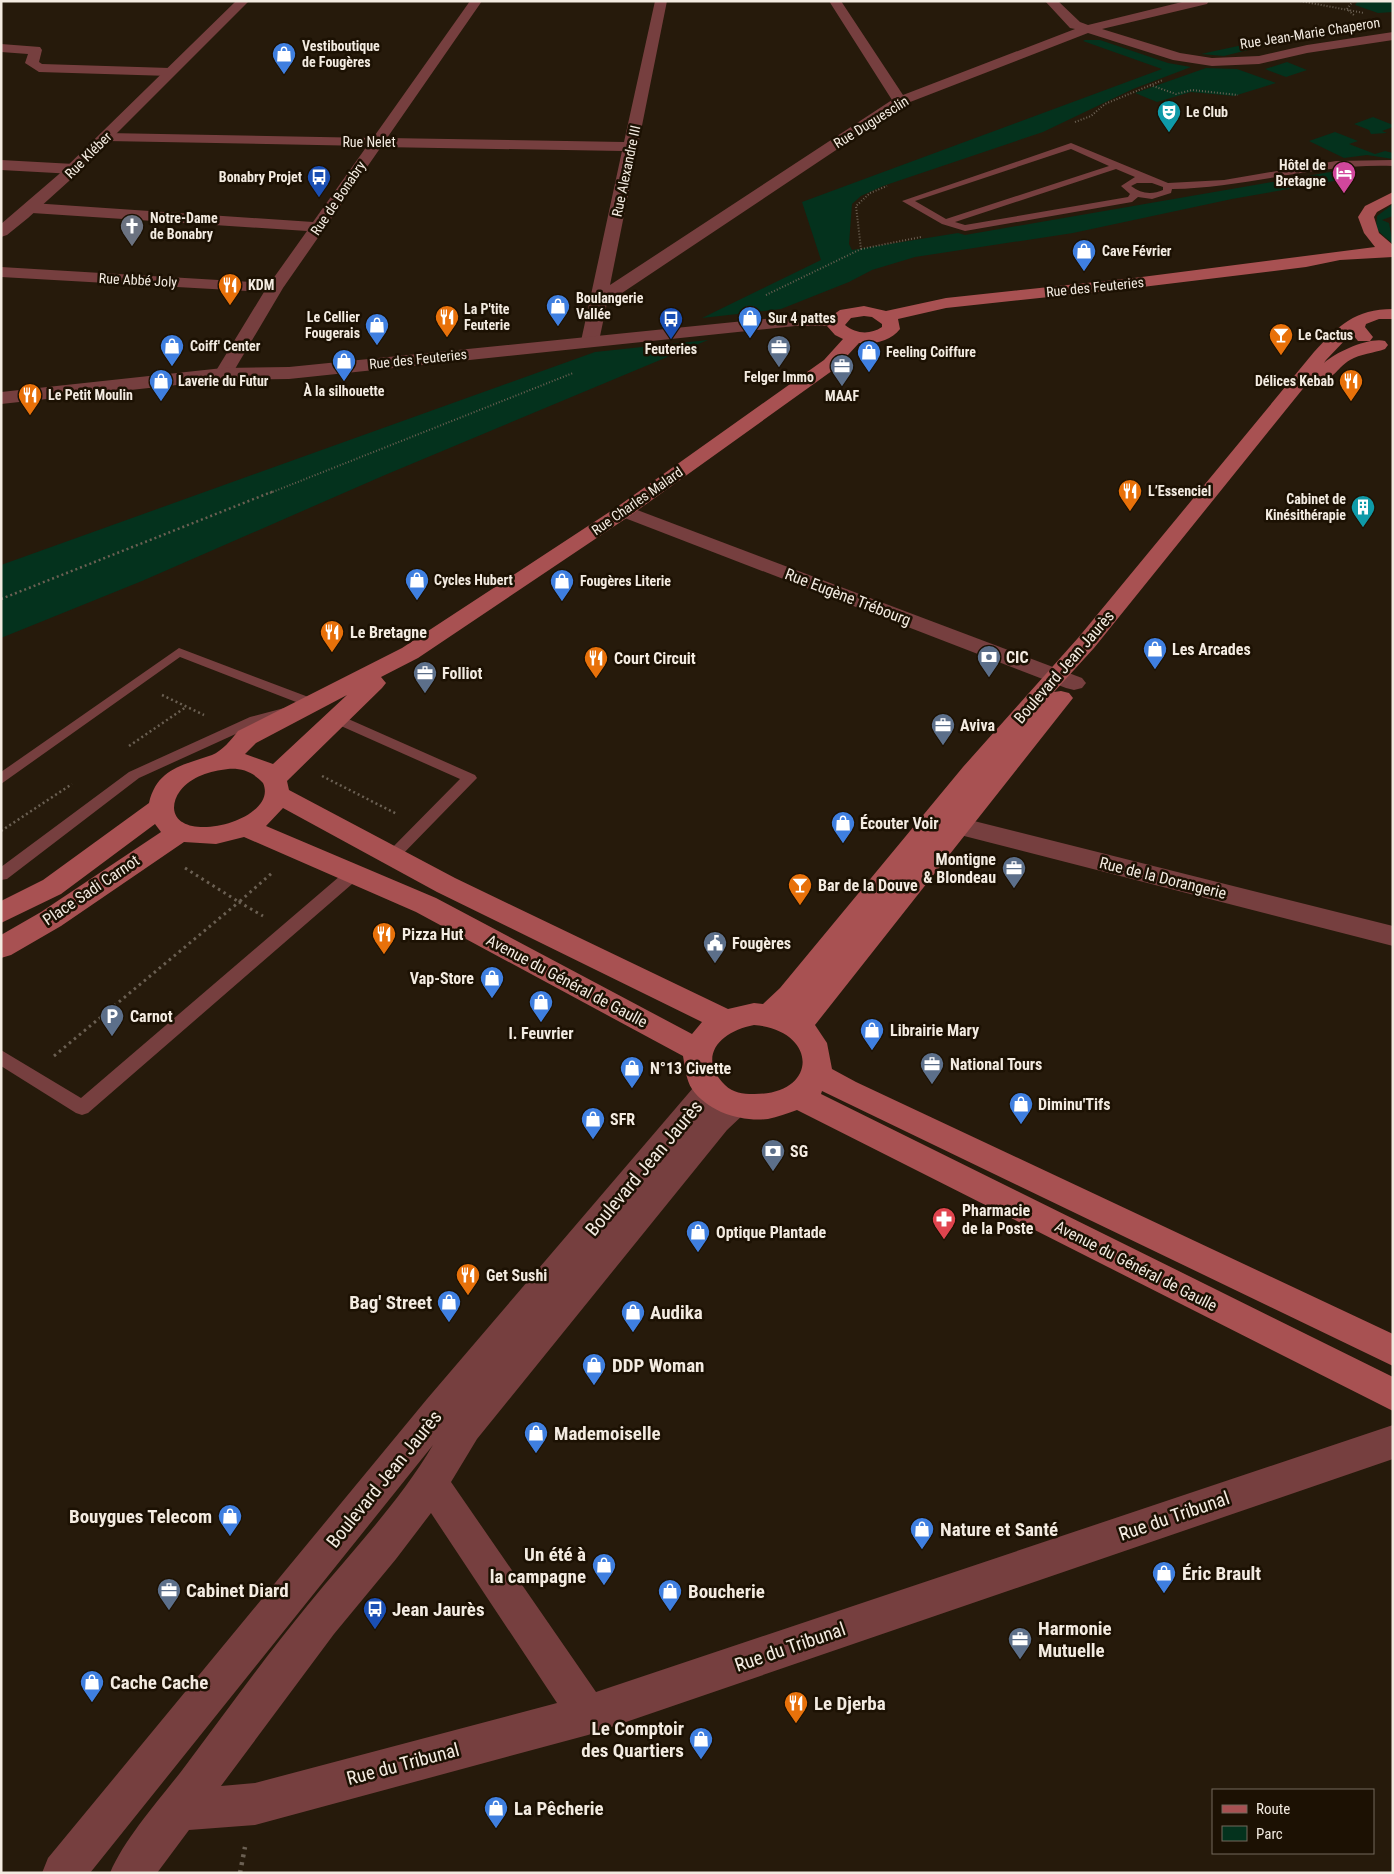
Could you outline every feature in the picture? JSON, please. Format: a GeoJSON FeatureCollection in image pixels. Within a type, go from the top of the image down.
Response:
{"type":"FeatureCollection","features":[{"type":"Feature","properties":{"kind":"main road"},"geometry":{"type":"LineString","coordinates":[[1392,252],[1370,232],[1366,217],[1371,209],[1393,197]]}},
{"type":"Feature","properties":{"kind":"main road","name":"Rue des Feuteries"},"geometry":{"type":"LineString","coordinates":[[1306,262],[1370,232]]}},
{"type":"Feature","properties":{"kind":"main road","name":"Rue des Feuteries"},"geometry":{"type":"LineString","coordinates":[[884,316],[946,303],[1134,283],[1306,262],[1340,255],[1392,252]]}},
{"type":"Feature","properties":{"kind":"main road"},"geometry":{"type":"LineString","coordinates":[[855,312],[871,312],[884,316],[892,326],[887,333],[874,337],[854,337],[839,331],[836,321],[842,315],[855,312]]}},
{"type":"Feature","properties":{"kind":"main road"},"geometry":{"type":"LineString","coordinates":[[1379,312],[1356,328],[1360,334],[1386,347]]}},
{"type":"Feature","properties":{"kind":"main road","name":"Boulevard Jean Jaurès"},"geometry":{"type":"LineString","coordinates":[[1064,680],[1086,643],[1320,356],[1342,333],[1379,312]]}},
{"type":"Feature","properties":{"kind":"main road","name":"Rue Charles Malard"},"geometry":{"type":"LineString","coordinates":[[352,692],[624,511],[830,364],[854,337]]}},
{"type":"Feature","properties":{"kind":"main road","name":"Boulevard Jean Jaurès"},"geometry":{"type":"LineString","coordinates":[[770,1015],[790,996],[946,823],[1064,680],[1233,484],[1337,359],[1350,352],[1386,347]]}},
{"type":"Feature","properties":{"kind":"main road"},"geometry":{"type":"LineString","coordinates":[[352,692],[337,719],[275,786],[272,806],[261,818],[246,828],[230,834],[212,836],[181,831],[167,821],[161,807],[164,794],[172,782],[185,772],[211,763],[233,752],[248,737],[314,704],[352,692]]}},
{"type":"Feature","properties":{"kind":"main road"},"geometry":{"type":"LineString","coordinates":[[211,763],[238,760],[253,763],[266,770],[275,786],[392,856]]}},
{"type":"Feature","properties":{"kind":"main road","name":"Place Sadi Carnot"},"geometry":{"type":"LineString","coordinates":[[1,912],[52,887],[161,807]]}},
{"type":"Feature","properties":{"kind":"main road","name":"Boulevard Jean Jaurès"},"geometry":{"type":"LineString","coordinates":[[799,1027],[811,1007],[946,823]]}},
{"type":"Feature","properties":{"kind":"main road"},"geometry":{"type":"LineString","coordinates":[[246,828],[353,874]]}},
{"type":"Feature","properties":{"kind":"main road","name":"Place Sadi Carnot"},"geometry":{"type":"LineString","coordinates":[[1,948],[51,919],[181,831]]}},
{"type":"Feature","properties":{"kind":"main road","name":"Avenue du Général de Gaulle"},"geometry":{"type":"LineString","coordinates":[[392,856],[455,889],[725,1021]]}},
{"type":"Feature","properties":{"kind":"main road","name":"Avenue du Général de Gaulle"},"geometry":{"type":"LineString","coordinates":[[353,874],[426,905],[698,1051]]}},
{"type":"Feature","properties":{"kind":"main road"},"geometry":{"type":"LineString","coordinates":[[754,1014],[770,1015],[786,1019],[799,1027],[816,1048],[818,1061],[808,1085],[784,1104],[768,1108],[751,1108],[722,1096],[701,1077],[698,1051],[704,1039],[713,1029],[725,1021],[754,1014]]}},
{"type":"Feature","properties":{"kind":"main road","name":"Avenue du Général de Gaulle"},"geometry":{"type":"LineString","coordinates":[[808,1085],[845,1090],[1393,1351]]}},
{"type":"Feature","properties":{"kind":"main road","name":"Avenue du Général de Gaulle"},"geometry":{"type":"LineString","coordinates":[[808,1085],[1393,1395]]}},
{"type":"Feature","properties":{"kind":"street","name":"Rue Kléber"},"geometry":{"type":"LineString","coordinates":[[1,232],[32,208],[74,169],[243,1]]}},
{"type":"Feature","properties":{"kind":"street","name":"Rue de Bonabry"},"geometry":{"type":"LineString","coordinates":[[223,374],[275,288],[476,1]]}},
{"type":"Feature","properties":{"kind":"street","name":"Rue Alexandre III"},"geometry":{"type":"LineString","coordinates":[[590,341],[661,1]]}},
{"type":"Feature","properties":{"kind":"street"},"geometry":{"type":"LineString","coordinates":[[835,1],[900,101]]}},
{"type":"Feature","properties":{"kind":"street","name":"Rue Jean-Marie Chaperon"},"geometry":{"type":"LineString","coordinates":[[1051,1],[1069,21],[1087,29],[1178,58],[1212,62],[1259,60],[1316,48],[1393,36]]}},
{"type":"Feature","properties":{"kind":"street","name":"Rue Duguesclin"},"geometry":{"type":"LineString","coordinates":[[598,300],[900,101],[1087,29],[1203,1]]}},
{"type":"Feature","properties":{"kind":"street"},"geometry":{"type":"LineString","coordinates":[[1,48],[35,50],[32,63],[39,68],[170,72]]}},
{"type":"Feature","properties":{"kind":"street","name":"Rue Nelet"},"geometry":{"type":"LineString","coordinates":[[107,137],[632,146]]}},
{"type":"Feature","properties":{"kind":"street"},"geometry":{"type":"LineString","coordinates":[[1,166],[74,169]]}},
{"type":"Feature","properties":{"kind":"street"},"geometry":{"type":"LineString","coordinates":[[32,208],[318,227]]}},
{"type":"Feature","properties":{"kind":"street","name":"Rue Abbé Joly"},"geometry":{"type":"LineString","coordinates":[[1,272],[275,288]]}},
{"type":"Feature","properties":{"kind":"street","name":"Rue des Feuteries"},"geometry":{"type":"LineString","coordinates":[[1,398],[223,374],[289,373],[795,321],[836,321]]}},
{"type":"Feature","properties":{"kind":"street","name":"Rue Eugène Trébourg"},"geometry":{"type":"LineString","coordinates":[[624,511],[1064,680]]}},
{"type":"Feature","properties":{"kind":"street","name":"Rue de la Dorangerie"},"geometry":{"type":"LineString","coordinates":[[946,823],[1393,936]]}},
{"type":"Feature","properties":{"kind":"street","name":"Boulevard Jean Jaurès"},"geometry":{"type":"LineString","coordinates":[[132,1873],[320,1620],[383,1546],[430,1484],[464,1428],[713,1125],[722,1096]]}},
{"type":"Feature","properties":{"kind":"street","name":"Boulevard Jean Jaurès"},"geometry":{"type":"LineString","coordinates":[[63,1873],[439,1411],[722,1096]]}},
{"type":"Feature","properties":{"kind":"street","name":"Rue du Tribunal"},"geometry":{"type":"LineString","coordinates":[[177,1810],[255,1804],[588,1715],[1393,1442]]}},
{"type":"Feature","properties":{"kind":"street"},"geometry":{"type":"LineString","coordinates":[[430,1484],[448,1504],[588,1715]]}},
{"type":"Feature","properties":{"kind":"lane"},"geometry":{"type":"LineString","coordinates":[[1135,194],[1132,199],[964,228],[945,222],[907,201],[1071,146],[1167,186],[1198,186],[1338,163],[1374,161],[1393,163]]}},
{"type":"Feature","properties":{"kind":"lane"},"geometry":{"type":"LineString","coordinates":[[1374,161],[1393,168]]}},
{"type":"Feature","properties":{"kind":"lane"},"geometry":{"type":"LineString","coordinates":[[945,222],[1117,166]]}},
{"type":"Feature","properties":{"kind":"lane"},"geometry":{"type":"LineString","coordinates":[[1149,180],[1135,180],[1127,184],[1128,189],[1135,194],[1160,195],[1168,191],[1167,186]]}},
{"type":"Feature","properties":{"kind":"lane"},"geometry":{"type":"LineString","coordinates":[[1,779],[179,652],[314,704]]}},
{"type":"Feature","properties":{"kind":"lane"},"geometry":{"type":"LineString","coordinates":[[1,875],[134,775],[163,764],[255,720],[314,704]]}},
{"type":"Feature","properties":{"kind":"lane"},"geometry":{"type":"LineString","coordinates":[[337,719],[470,778],[392,856]]}},
{"type":"Feature","properties":{"kind":"lane"},"geometry":{"type":"LineString","coordinates":[[163,764],[211,763]]}},
{"type":"Feature","properties":{"kind":"lane"},"geometry":{"type":"LineString","coordinates":[[1,1057],[82,1108],[353,874]]}},
{"type":"Feature","properties":{"kind":"path"},"geometry":{"type":"LineString","coordinates":[[1300,1],[1371,15]]}},
{"type":"Feature","properties":{"kind":"path"},"geometry":{"type":"LineString","coordinates":[[1149,84],[1176,94],[1192,90],[1238,95]]}},
{"type":"Feature","properties":{"kind":"path"},"geometry":{"type":"LineString","coordinates":[[860,249],[964,228]]}},
{"type":"Feature","properties":{"kind":"path"},"geometry":{"type":"LineString","coordinates":[[1,599],[575,372]]}},
{"type":"Feature","properties":{"kind":"path"},"geometry":{"type":"LineString","coordinates":[[30,1076],[239,902],[289,931]]}},
{"type":"Feature","properties":{"kind":"green space"},"geometry":{"type":"Polygon","coordinates":[[[1358,1],[1393,1],[1393,12],[1378,13],[1355,5],[1358,1]]]}},
{"type":"Feature","properties":{"kind":"green space"},"geometry":{"type":"Polygon","coordinates":[[[1100,40],[1168,63],[1191,67],[1133,89],[1043,132],[883,186],[861,196],[852,204],[849,244],[852,250],[958,233],[965,235],[1336,171],[1351,178],[1232,199],[1073,233],[915,257],[872,270],[849,282],[781,309],[702,318],[821,260],[802,202],[1162,69],[1083,41],[1100,40]]]}},
{"type":"Feature","properties":{"kind":"green space"},"geometry":{"type":"Polygon","coordinates":[[[1261,41],[1272,44],[1224,56],[1201,54],[1261,41]]]}},
{"type":"Feature","properties":{"kind":"green space"},"geometry":{"type":"Polygon","coordinates":[[[1287,62],[1307,70],[1286,77],[1265,69],[1287,62]]]}},
{"type":"Feature","properties":{"kind":"green space"},"geometry":{"type":"Polygon","coordinates":[[[1206,68],[1237,69],[1276,83],[1234,96],[1191,92],[1157,102],[1135,93],[1206,68]]]}},
{"type":"Feature","properties":{"kind":"green space"},"geometry":{"type":"Polygon","coordinates":[[[1373,117],[1393,125],[1393,127],[1382,131],[1387,133],[1371,134],[1369,130],[1354,124],[1373,117]]]}},
{"type":"Feature","properties":{"kind":"green space"},"geometry":{"type":"Polygon","coordinates":[[[1335,132],[1358,141],[1349,144],[1375,154],[1385,151],[1393,153],[1393,159],[1367,155],[1344,158],[1309,141],[1335,132]]]}},
{"type":"Feature","properties":{"kind":"green space"},"geometry":{"type":"Polygon","coordinates":[[[1393,204],[1393,216],[1382,220],[1389,223],[1393,244],[1376,229],[1377,216],[1393,204]]]}},
{"type":"Feature","properties":{"kind":"green space"},"geometry":{"type":"Polygon","coordinates":[[[708,340],[385,475],[142,581],[1,638],[1,565],[595,352],[708,340]]]}},
{"type":"Feature","properties":{"kind":"place","name":"Vestiboutique de Fougères"},"geometry":{"type":"Point","coordinates":[284,75]}},
{"type":"Feature","properties":{"kind":"place","name":"Le Club"},"geometry":{"type":"Point","coordinates":[1169,133]}},
{"type":"Feature","properties":{"kind":"place","name":"Hôtel de Bretagne"},"geometry":{"type":"Point","coordinates":[1344,194]}},
{"type":"Feature","properties":{"kind":"place","name":"Bonabry Projet"},"geometry":{"type":"Point","coordinates":[319,198]}},
{"type":"Feature","properties":{"kind":"place","name":"Notre-Dame de Bonabry"},"geometry":{"type":"Point","coordinates":[132,247]}},
{"type":"Feature","properties":{"kind":"place","name":"Cave Février"},"geometry":{"type":"Point","coordinates":[1084,272]}},
{"type":"Feature","properties":{"kind":"place","name":"KDM"},"geometry":{"type":"Point","coordinates":[230,306]}},
{"type":"Feature","properties":{"kind":"place","name":"Boulangerie Vallée"},"geometry":{"type":"Point","coordinates":[558,327]}},
{"type":"Feature","properties":{"kind":"place","name":"La P'tite Feuterie"},"geometry":{"type":"Point","coordinates":[447,338]}},
{"type":"Feature","properties":{"kind":"place","name":"Sur 4 pattes"},"geometry":{"type":"Point","coordinates":[750,339]}},
{"type":"Feature","properties":{"kind":"place","name":"Feuteries"},"geometry":{"type":"Point","coordinates":[671,340]}},
{"type":"Feature","properties":{"kind":"place","name":"Le Cellier Fougerais"},"geometry":{"type":"Point","coordinates":[377,346]}},
{"type":"Feature","properties":{"kind":"place","name":"Le Cactus"},"geometry":{"type":"Point","coordinates":[1281,356]}},
{"type":"Feature","properties":{"kind":"place","name":"Coiff' Center"},"geometry":{"type":"Point","coordinates":[172,367]}},
{"type":"Feature","properties":{"kind":"place","name":"Felger Immo"},"geometry":{"type":"Point","coordinates":[779,368]}},
{"type":"Feature","properties":{"kind":"place","name":"Feeling Coiffure"},"geometry":{"type":"Point","coordinates":[869,373]}},
{"type":"Feature","properties":{"kind":"place","name":"À la silhouette"},"geometry":{"type":"Point","coordinates":[344,382]}},
{"type":"Feature","properties":{"kind":"place","name":"MAAF"},"geometry":{"type":"Point","coordinates":[842,387]}},
{"type":"Feature","properties":{"kind":"place","name":"Laverie du Futur"},"geometry":{"type":"Point","coordinates":[161,402]}},
{"type":"Feature","properties":{"kind":"place","name":"Délices Kebab"},"geometry":{"type":"Point","coordinates":[1351,402]}},
{"type":"Feature","properties":{"kind":"place","name":"Le Petit Moulin"},"geometry":{"type":"Point","coordinates":[30,416]}},
{"type":"Feature","properties":{"kind":"place","name":"L’Essenciel"},"geometry":{"type":"Point","coordinates":[1130,512]}},
{"type":"Feature","properties":{"kind":"place","name":"Cabinet de Kinésithérapie"},"geometry":{"type":"Point","coordinates":[1363,528]}},
{"type":"Feature","properties":{"kind":"place","name":"Cycles Hubert"},"geometry":{"type":"Point","coordinates":[417,601]}},
{"type":"Feature","properties":{"kind":"place","name":"Fougères Literie"},"geometry":{"type":"Point","coordinates":[562,602]}},
{"type":"Feature","properties":{"kind":"place","name":"Le Bretagne"},"geometry":{"type":"Point","coordinates":[332,653]}},
{"type":"Feature","properties":{"kind":"place","name":"Les Arcades"},"geometry":{"type":"Point","coordinates":[1155,670]}},
{"type":"Feature","properties":{"kind":"place","name":"CIC"},"geometry":{"type":"Point","coordinates":[989,678]}},
{"type":"Feature","properties":{"kind":"place","name":"Court Circuit"},"geometry":{"type":"Point","coordinates":[596,679]}},
{"type":"Feature","properties":{"kind":"place","name":"Folliot"},"geometry":{"type":"Point","coordinates":[425,694]}},
{"type":"Feature","properties":{"kind":"place","name":"Aviva"},"geometry":{"type":"Point","coordinates":[943,746]}},
{"type":"Feature","properties":{"kind":"place","name":"Écouter Voir"},"geometry":{"type":"Point","coordinates":[843,844]}},
{"type":"Feature","properties":{"kind":"place","name":"Montigne & Blondeau"},"geometry":{"type":"Point","coordinates":[1014,889]}},
{"type":"Feature","properties":{"kind":"place","name":"Bar de la Douve"},"geometry":{"type":"Point","coordinates":[800,906]}},
{"type":"Feature","properties":{"kind":"place","name":"Pizza Hut"},"geometry":{"type":"Point","coordinates":[384,955]}},
{"type":"Feature","properties":{"kind":"place","name":"Fougères"},"geometry":{"type":"Point","coordinates":[715,964]}},
{"type":"Feature","properties":{"kind":"place","name":"Vap-Store"},"geometry":{"type":"Point","coordinates":[492,999]}},
{"type":"Feature","properties":{"kind":"place","name":"I. Feuvrier"},"geometry":{"type":"Point","coordinates":[541,1023]}},
{"type":"Feature","properties":{"kind":"place","name":"Carnot"},"geometry":{"type":"Point","coordinates":[112,1037]}},
{"type":"Feature","properties":{"kind":"place","name":"Librairie Mary"},"geometry":{"type":"Point","coordinates":[872,1051]}},
{"type":"Feature","properties":{"kind":"place","name":"National Tours"},"geometry":{"type":"Point","coordinates":[932,1085]}},
{"type":"Feature","properties":{"kind":"place","name":"N°13 Civette"},"geometry":{"type":"Point","coordinates":[632,1089]}},
{"type":"Feature","properties":{"kind":"place","name":"Diminu'Tifs"},"geometry":{"type":"Point","coordinates":[1021,1125]}},
{"type":"Feature","properties":{"kind":"place","name":"SFR"},"geometry":{"type":"Point","coordinates":[593,1140]}},
{"type":"Feature","properties":{"kind":"place","name":"SG"},"geometry":{"type":"Point","coordinates":[773,1172]}},
{"type":"Feature","properties":{"kind":"place","name":"Pharmacie de la Poste"},"geometry":{"type":"Point","coordinates":[944,1240]}},
{"type":"Feature","properties":{"kind":"place","name":"Optique Plantade"},"geometry":{"type":"Point","coordinates":[698,1253]}},
{"type":"Feature","properties":{"kind":"place","name":"Get Sushi"},"geometry":{"type":"Point","coordinates":[468,1296]}},
{"type":"Feature","properties":{"kind":"place","name":"Bag' Street"},"geometry":{"type":"Point","coordinates":[449,1323]}},
{"type":"Feature","properties":{"kind":"place","name":"Audika"},"geometry":{"type":"Point","coordinates":[633,1333]}},
{"type":"Feature","properties":{"kind":"place","name":"DDP Woman"},"geometry":{"type":"Point","coordinates":[594,1386]}},
{"type":"Feature","properties":{"kind":"place","name":"Mademoiselle"},"geometry":{"type":"Point","coordinates":[536,1454]}},
{"type":"Feature","properties":{"kind":"place","name":"Bouygues Telecom"},"geometry":{"type":"Point","coordinates":[230,1537]}},
{"type":"Feature","properties":{"kind":"place","name":"Nature et Santé"},"geometry":{"type":"Point","coordinates":[922,1550]}},
{"type":"Feature","properties":{"kind":"place","name":"Un été à la campagne"},"geometry":{"type":"Point","coordinates":[604,1586]}},
{"type":"Feature","properties":{"kind":"place","name":"Éric Brault"},"geometry":{"type":"Point","coordinates":[1164,1594]}},
{"type":"Feature","properties":{"kind":"place","name":"Cabinet Diard"},"geometry":{"type":"Point","coordinates":[169,1611]}},
{"type":"Feature","properties":{"kind":"place","name":"Boucherie"},"geometry":{"type":"Point","coordinates":[670,1612]}},
{"type":"Feature","properties":{"kind":"place","name":"Jean Jaurès"},"geometry":{"type":"Point","coordinates":[375,1630]}},
{"type":"Feature","properties":{"kind":"place","name":"Harmonie Mutuelle"},"geometry":{"type":"Point","coordinates":[1020,1660]}},
{"type":"Feature","properties":{"kind":"place","name":"Cache Cache"},"geometry":{"type":"Point","coordinates":[92,1703]}},
{"type":"Feature","properties":{"kind":"place","name":"Le Djerba"},"geometry":{"type":"Point","coordinates":[796,1724]}},
{"type":"Feature","properties":{"kind":"place","name":"Le Comptoir des Quartiers"},"geometry":{"type":"Point","coordinates":[701,1760]}},
{"type":"Feature","properties":{"kind":"place","name":"La Pêcherie"},"geometry":{"type":"Point","coordinates":[496,1829]}}]}
